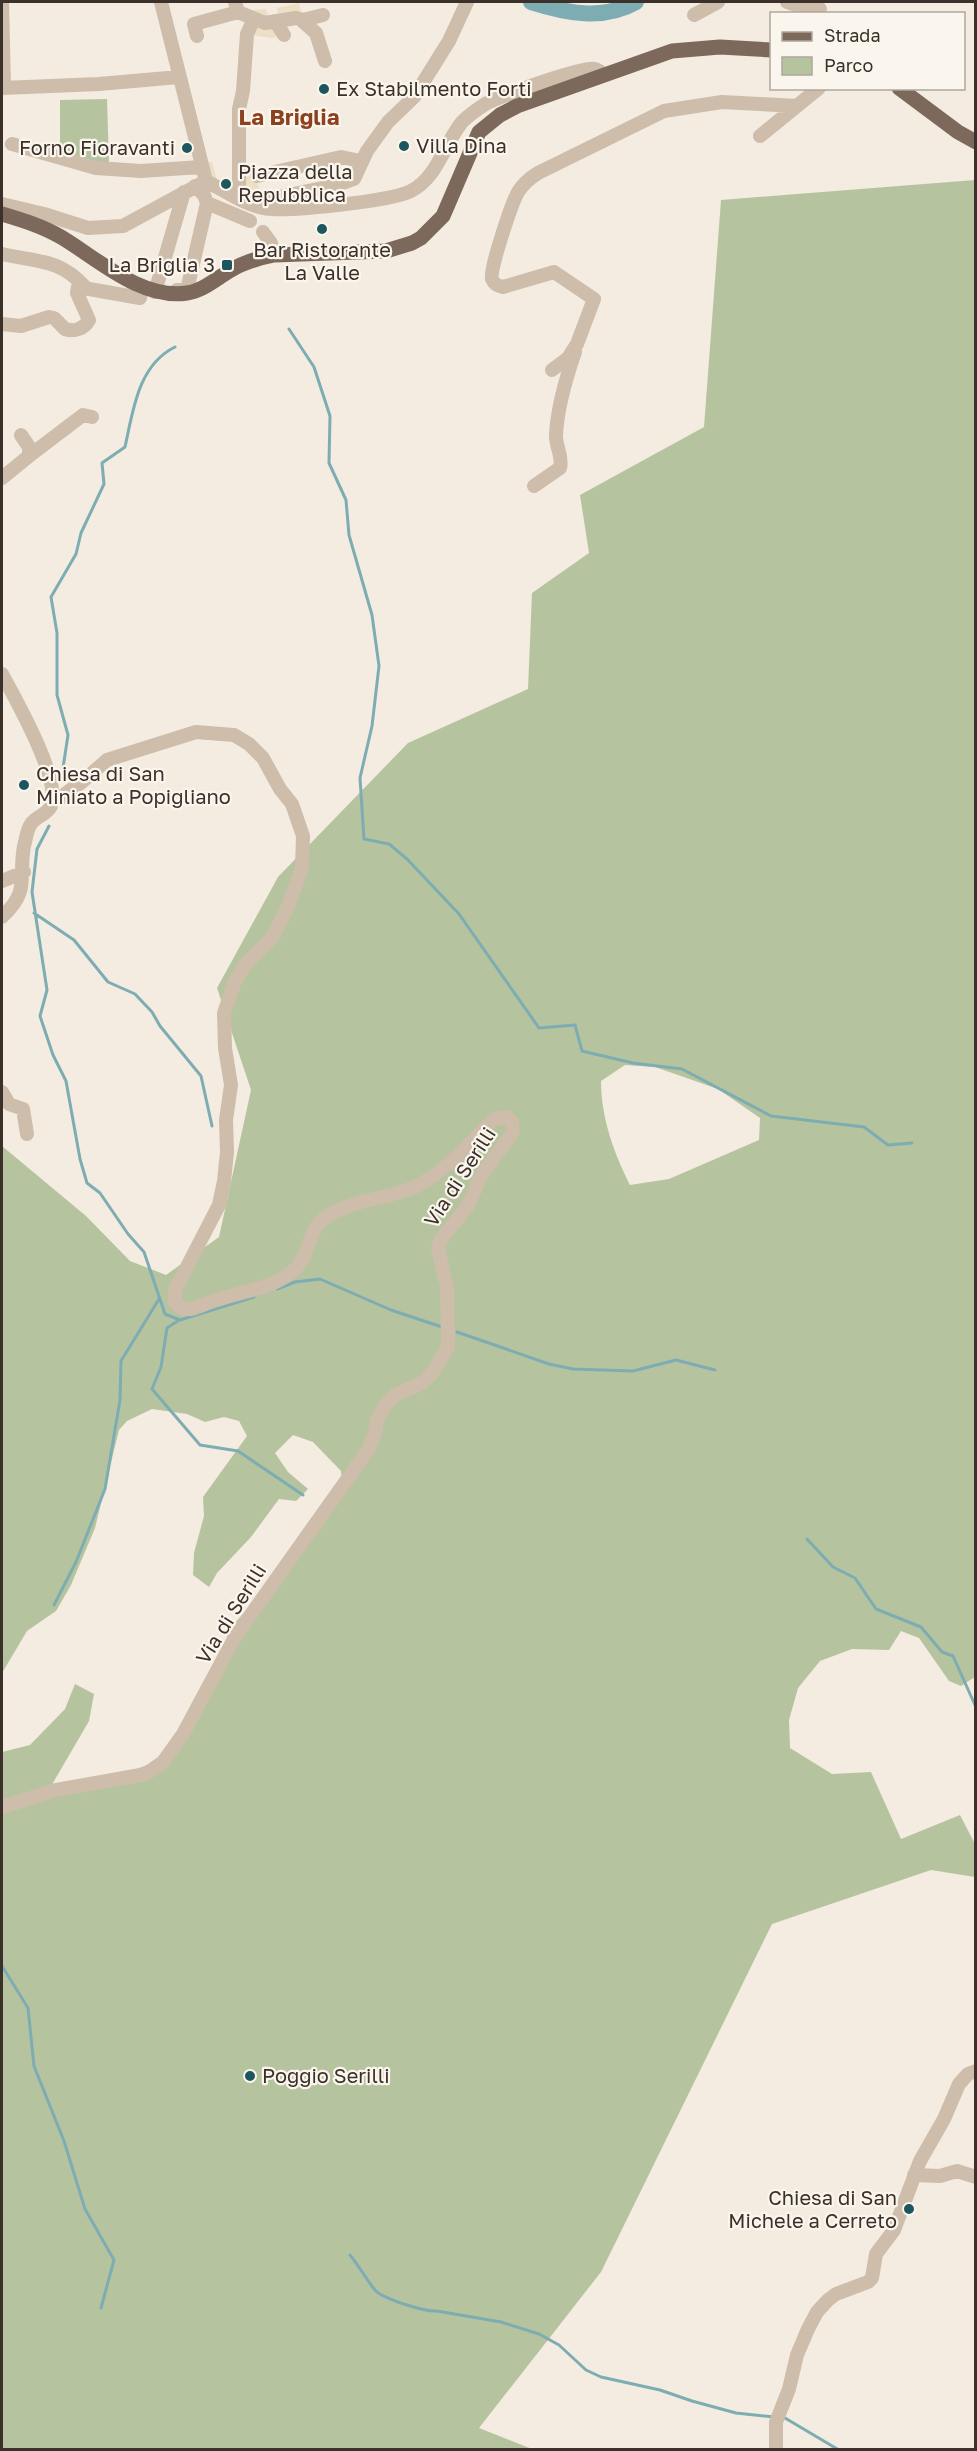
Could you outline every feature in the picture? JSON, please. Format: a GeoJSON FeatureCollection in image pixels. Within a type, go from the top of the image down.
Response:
{"type":"FeatureCollection","features":[{"type":"Feature","properties":{"kind":"main road"},"geometry":{"type":"LineString","coordinates":[[2,214],[36,224],[60,236],[149,290],[183,295],[201,288],[233,268],[258,258],[274,255],[386,251],[422,238],[443,216],[474,141],[488,125],[517,106],[653,56],[684,48],[720,47],[770,50]]}},
{"type":"Feature","properties":{"kind":"main road"},"geometry":{"type":"LineString","coordinates":[[913,94],[958,132],[975,142]]}},
{"type":"Feature","properties":{"kind":"street"},"geometry":{"type":"LineString","coordinates":[[2,2],[3,88],[99,84],[179,77]]}},
{"type":"Feature","properties":{"kind":"street"},"geometry":{"type":"LineString","coordinates":[[161,2],[200,165],[199,191],[183,295]]}},
{"type":"Feature","properties":{"kind":"street"},"geometry":{"type":"LineString","coordinates":[[253,203],[337,185],[354,179],[361,161],[388,122],[414,97],[449,41],[468,2]]}},
{"type":"Feature","properties":{"kind":"street"},"geometry":{"type":"LineString","coordinates":[[694,15],[718,2]]}},
{"type":"Feature","properties":{"kind":"street"},"geometry":{"type":"LineString","coordinates":[[787,2],[822,11]]}},
{"type":"Feature","properties":{"kind":"street"},"geometry":{"type":"LineString","coordinates":[[806,2],[822,11]]}},
{"type":"Feature","properties":{"kind":"street"},"geometry":{"type":"LineString","coordinates":[[244,12],[247,34],[243,91],[239,109],[238,179],[253,203]]}},
{"type":"Feature","properties":{"kind":"street"},"geometry":{"type":"LineString","coordinates":[[197,36],[194,24],[244,12],[265,22],[273,16],[302,21],[316,33],[325,62]]}},
{"type":"Feature","properties":{"kind":"street"},"geometry":{"type":"LineString","coordinates":[[302,21],[323,15]]}},
{"type":"Feature","properties":{"kind":"street"},"geometry":{"type":"LineString","coordinates":[[273,16],[284,35]]}},
{"type":"Feature","properties":{"kind":"street"},"geometry":{"type":"LineString","coordinates":[[2,204],[88,228],[123,226],[199,191],[279,210],[352,203],[402,194],[422,184],[462,122],[481,107],[501,97],[582,70],[596,69],[603,74]]}},
{"type":"Feature","properties":{"kind":"street"},"geometry":{"type":"LineString","coordinates":[[760,136],[817,90]]}},
{"type":"Feature","properties":{"kind":"street"},"geometry":{"type":"LineString","coordinates":[[534,486],[560,468],[561,458],[556,444],[556,434],[560,405],[577,344],[594,299],[554,272],[503,286],[497,286],[493,281],[492,270],[517,194],[529,179],[538,173],[664,111],[722,102],[797,106]]}},
{"type":"Feature","properties":{"kind":"street"},"geometry":{"type":"LineString","coordinates":[[12,144],[96,168],[141,171],[200,165]]}},
{"type":"Feature","properties":{"kind":"street"},"geometry":{"type":"LineString","coordinates":[[257,176],[341,157],[361,161]]}},
{"type":"Feature","properties":{"kind":"street"},"geometry":{"type":"LineString","coordinates":[[199,191],[250,221]]}},
{"type":"Feature","properties":{"kind":"street"},"geometry":{"type":"LineString","coordinates":[[2,324],[21,326],[49,317],[54,318],[65,329],[82,327],[87,324],[89,316],[76,290],[78,287],[140,298],[149,290],[199,191]]}},
{"type":"Feature","properties":{"kind":"street"},"geometry":{"type":"LineString","coordinates":[[263,232],[271,243],[274,255]]}},
{"type":"Feature","properties":{"kind":"street"},"geometry":{"type":"LineString","coordinates":[[2,254],[46,261],[75,276],[85,287]]}},
{"type":"Feature","properties":{"kind":"street"},"geometry":{"type":"LineString","coordinates":[[552,370],[568,358],[577,344]]}},
{"type":"Feature","properties":{"kind":"street"},"geometry":{"type":"LineString","coordinates":[[2,478],[84,415],[92,417]]}},
{"type":"Feature","properties":{"kind":"street"},"geometry":{"type":"LineString","coordinates":[[21,435],[29,447],[29,456]]}},
{"type":"Feature","properties":{"kind":"street"},"geometry":{"type":"LineString","coordinates":[[2,917],[18,898],[24,872],[24,849],[29,826],[46,813],[52,799],[51,784],[42,756],[25,716],[3,681]]}},
{"type":"Feature","properties":{"kind":"street","name":"Via di Serilli"},"geometry":{"type":"LineString","coordinates":[[2,1807],[56,1790],[146,1774],[163,1762],[183,1734],[235,1637],[368,1450],[375,1433],[377,1420],[384,1407],[395,1395],[422,1383],[433,1372],[448,1347],[447,1287],[438,1249],[441,1239],[468,1206],[481,1176],[513,1132],[512,1122],[507,1117],[494,1119],[446,1166],[426,1181],[409,1189],[359,1203],[328,1215],[310,1234],[304,1256],[297,1267],[270,1284],[191,1310],[178,1307],[175,1303],[175,1290],[219,1205],[223,1190],[227,1152],[226,1120],[231,1085],[225,1048],[224,1013],[235,981],[245,965],[272,938],[289,904],[302,868],[303,836],[292,804],[280,789],[264,758],[234,735],[196,732],[107,760],[60,798],[52,799]]}},
{"type":"Feature","properties":{"kind":"street"},"geometry":{"type":"LineString","coordinates":[[2,881],[24,872]]}},
{"type":"Feature","properties":{"kind":"street"},"geometry":{"type":"LineString","coordinates":[[2,1092],[9,1104],[22,1110],[27,1134]]}},
{"type":"Feature","properties":{"kind":"street"},"geometry":{"type":"LineString","coordinates":[[776,2450],[776,2422],[789,2389],[797,2355],[808,2329],[817,2312],[828,2300],[836,2294],[868,2282],[872,2277],[876,2254],[894,2230],[914,2175],[959,2084],[968,2074],[975,2072]]}},
{"type":"Feature","properties":{"kind":"street"},"geometry":{"type":"LineString","coordinates":[[914,2175],[940,2176],[957,2171],[975,2177]]}},
{"type":"Feature","properties":{"kind":"green space"},"geometry":{"type":"Polygon","coordinates":[[[107,99],[109,165],[60,154],[60,100],[107,99]]]}},
{"type":"Feature","properties":{"kind":"green space"},"geometry":{"type":"Polygon","coordinates":[[[975,180],[975,1677],[961,1686],[949,1681],[919,1638],[901,1631],[889,1650],[852,1649],[820,1661],[798,1688],[789,1720],[790,1748],[832,1774],[871,1772],[901,1839],[960,1815],[975,1844],[975,1877],[931,1870],[772,1924],[601,2272],[479,2428],[532,2449],[2,2449],[2,1752],[30,1745],[65,1709],[75,1684],[94,1694],[89,1721],[50,1788],[129,1772],[157,1761],[181,1726],[227,1644],[227,1632],[249,1607],[342,1481],[341,1471],[313,1442],[293,1435],[275,1453],[288,1472],[308,1489],[296,1501],[279,1499],[251,1537],[217,1573],[209,1587],[193,1575],[194,1553],[204,1516],[203,1497],[247,1436],[239,1421],[224,1417],[205,1422],[187,1414],[152,1409],[127,1421],[119,1430],[95,1528],[71,1585],[56,1611],[27,1631],[2,1673],[2,1146],[86,1216],[130,1261],[166,1275],[219,1237],[251,1090],[217,988],[278,877],[408,743],[528,689],[532,593],[589,553],[580,495],[704,427],[721,200],[975,180]],[[625,1065],[601,1081],[603,1108],[610,1135],[630,1185],[669,1179],[759,1140],[760,1118],[718,1089],[655,1067],[625,1065]]]}},
{"type":"Feature","properties":{"kind":"shaded area"},"geometry":{"type":"Polygon","coordinates":[[[299,3],[304,23],[286,27],[284,35],[271,38],[245,34],[250,10],[266,9],[268,16],[278,13],[277,8],[299,3]]]}},
{"type":"Feature","properties":{"kind":"shaded area"},"geometry":{"type":"Polygon","coordinates":[[[200,162],[212,162],[217,180],[238,179],[256,174],[262,202],[202,180],[200,162]]]}},
{"type":"Feature","properties":{"kind":"waterway"},"geometry":{"type":"LineString","coordinates":[[531,2],[584,13],[611,12],[636,2]]}},
{"type":"Feature","properties":{"kind":"waterway"},"geometry":{"type":"LineString","coordinates":[[289,329],[314,367],[330,416],[329,463],[346,500],[349,535],[372,615],[379,666],[372,726],[360,778],[364,839],[389,844],[407,859],[459,914],[539,1028],[575,1025],[582,1051],[633,1063],[682,1069],[771,1116],[864,1127],[888,1145],[912,1143]]}},
{"type":"Feature","properties":{"kind":"waterway"},"geometry":{"type":"LineString","coordinates":[[63,768],[68,735],[57,695],[57,633],[51,597],[76,554],[81,533],[104,484],[102,463],[125,447],[135,404],[145,377],[153,365],[175,347]]}},
{"type":"Feature","properties":{"kind":"waterway"},"geometry":{"type":"LineString","coordinates":[[49,826],[37,849],[32,892],[47,990],[40,1016],[53,1055],[66,1081],[80,1159],[87,1183],[100,1193],[128,1234],[144,1252],[165,1314],[180,1320],[254,1297]]}},
{"type":"Feature","properties":{"kind":"waterway"},"geometry":{"type":"LineString","coordinates":[[34,913],[74,940],[108,982],[135,994],[152,1012],[160,1026],[201,1076],[212,1126]]}},
{"type":"Feature","properties":{"kind":"waterway"},"geometry":{"type":"LineString","coordinates":[[277,1289],[295,1282],[320,1279],[391,1310],[442,1327]]}},
{"type":"Feature","properties":{"kind":"waterway"},"geometry":{"type":"LineString","coordinates":[[54,1605],[76,1562],[105,1489],[120,1400],[121,1361],[159,1299]]}},
{"type":"Feature","properties":{"kind":"waterway"},"geometry":{"type":"LineString","coordinates":[[179,1320],[167,1328],[161,1367],[152,1389],[200,1445],[238,1451],[303,1495]]}},
{"type":"Feature","properties":{"kind":"waterway"},"geometry":{"type":"LineString","coordinates":[[457,1332],[549,1364],[573,1369],[633,1371],[676,1360],[715,1370]]}},
{"type":"Feature","properties":{"kind":"waterway"},"geometry":{"type":"LineString","coordinates":[[807,1539],[833,1567],[855,1578],[876,1609],[921,1627],[942,1652],[953,1656],[975,1705]]}},
{"type":"Feature","properties":{"kind":"waterway"},"geometry":{"type":"LineString","coordinates":[[2,1966],[28,2008],[34,2066],[64,2141],[85,2209],[114,2260],[101,2308]]}},
{"type":"Feature","properties":{"kind":"waterway"},"geometry":{"type":"LineString","coordinates":[[350,2255],[375,2290],[395,2301],[423,2309],[501,2322],[539,2334],[559,2345],[586,2370],[601,2377],[660,2390],[736,2413],[774,2417]]}},
{"type":"Feature","properties":{"kind":"waterway"},"geometry":{"type":"LineString","coordinates":[[781,2418],[785,2418],[839,2450]]}},
{"type":"Feature","properties":{"kind":"place","name":"Ex Stabilmento Forti"},"geometry":{"type":"Point","coordinates":[324,89]}},
{"type":"Feature","properties":{"kind":"place","name":"Villa Dina"},"geometry":{"type":"Point","coordinates":[404,146]}},
{"type":"Feature","properties":{"kind":"place","name":"Forno Fioravanti"},"geometry":{"type":"Point","coordinates":[187,148]}},
{"type":"Feature","properties":{"kind":"place","name":"Piazza della Repubblica"},"geometry":{"type":"Point","coordinates":[226,184]}},
{"type":"Feature","properties":{"kind":"place","name":"Bar Ristorante La Valle"},"geometry":{"type":"Point","coordinates":[322,229]}},
{"type":"Feature","properties":{"kind":"place","name":"La Briglia 3"},"geometry":{"type":"Point","coordinates":[227,265]}},
{"type":"Feature","properties":{"kind":"place","name":"Chiesa di San Miniato a Popigliano"},"geometry":{"type":"Point","coordinates":[24,785]}},
{"type":"Feature","properties":{"kind":"place","name":"Poggio Serilli"},"geometry":{"type":"Point","coordinates":[250,2076]}},
{"type":"Feature","properties":{"kind":"place","name":"Chiesa di San Michele a Cerreto"},"geometry":{"type":"Point","coordinates":[909,2209]}},
{"type":"Feature","properties":{"kind":"district","name":"La Briglia"},"geometry":{"type":"Point","coordinates":[289,117]}}]}
